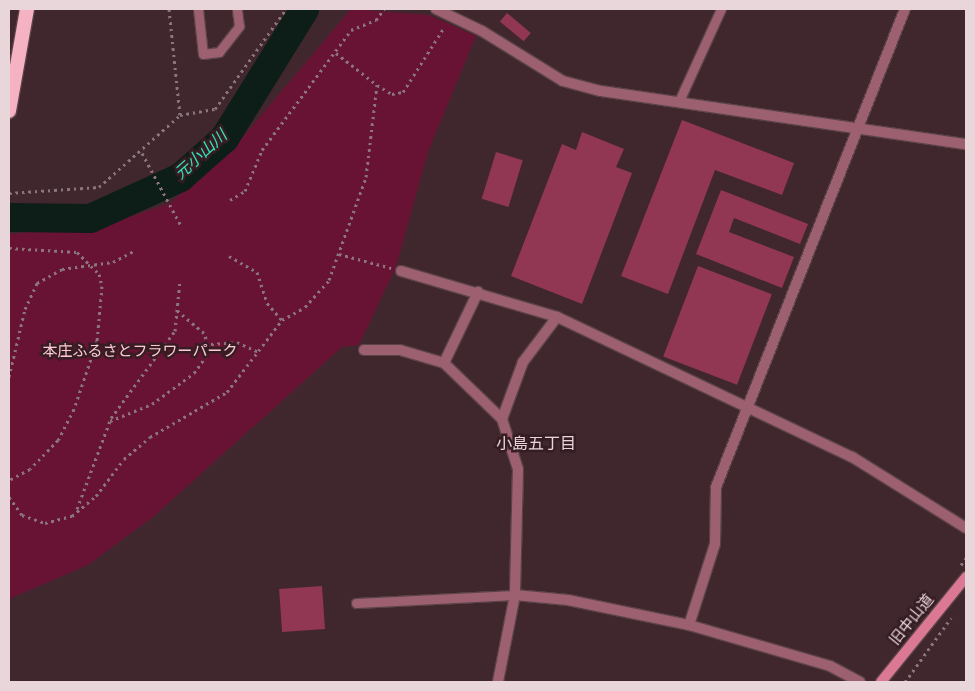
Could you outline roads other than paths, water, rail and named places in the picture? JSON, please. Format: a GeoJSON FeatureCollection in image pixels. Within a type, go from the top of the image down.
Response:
{"type":"FeatureCollection","features":[{"type":"Feature","properties":{"kind":"highway"},"geometry":{"type":"LineString","coordinates":[[9,111],[27,9]]}},
{"type":"Feature","properties":{"kind":"main road","name":"旧中山道"},"geometry":{"type":"LineString","coordinates":[[885,681],[966,577]]}},
{"type":"Feature","properties":{"kind":"street"},"geometry":{"type":"LineString","coordinates":[[436,9],[452,15],[563,81],[679,101],[966,144]]}},
{"type":"Feature","properties":{"kind":"street"},"geometry":{"type":"LineString","coordinates":[[689,625],[715,544],[716,487],[906,9]]}},
{"type":"Feature","properties":{"kind":"street"},"geometry":{"type":"LineString","coordinates":[[402,271],[557,317],[747,405],[852,457],[966,528]]}},
{"type":"Feature","properties":{"kind":"street"},"geometry":{"type":"LineString","coordinates":[[444,363],[478,292]]}},
{"type":"Feature","properties":{"kind":"street"},"geometry":{"type":"LineString","coordinates":[[502,419],[524,362],[557,317]]}},
{"type":"Feature","properties":{"kind":"street"},"geometry":{"type":"LineString","coordinates":[[364,350],[400,350],[444,363],[502,419],[518,469],[515,595],[498,682]]}},
{"type":"Feature","properties":{"kind":"street"},"geometry":{"type":"LineString","coordinates":[[515,595],[568,600],[689,625],[830,666],[860,682]]}},
{"type":"Feature","properties":{"kind":"lane"},"geometry":{"type":"LineString","coordinates":[[198,9],[203,54],[219,52],[239,26],[237,9]]}},
{"type":"Feature","properties":{"kind":"lane"},"geometry":{"type":"LineString","coordinates":[[679,101],[721,9]]}},
{"type":"Feature","properties":{"kind":"lane"},"geometry":{"type":"LineString","coordinates":[[356,603],[515,595]]}},
{"type":"Feature","properties":{"kind":"waterway","name":"元小山川"},"geometry":{"type":"LineString","coordinates":[[9,217],[90,218],[180,177],[224,138],[304,9]]}},
{"type":"Feature","properties":{"kind":"district","name":"小島五丁目"},"geometry":{"type":"Point","coordinates":[536,444]}},
{"type":"Feature","properties":{"kind":"park label","name":"本庄ふるさとフラワーパーク"},"geometry":{"type":"Point","coordinates":[140,352]}}]}
